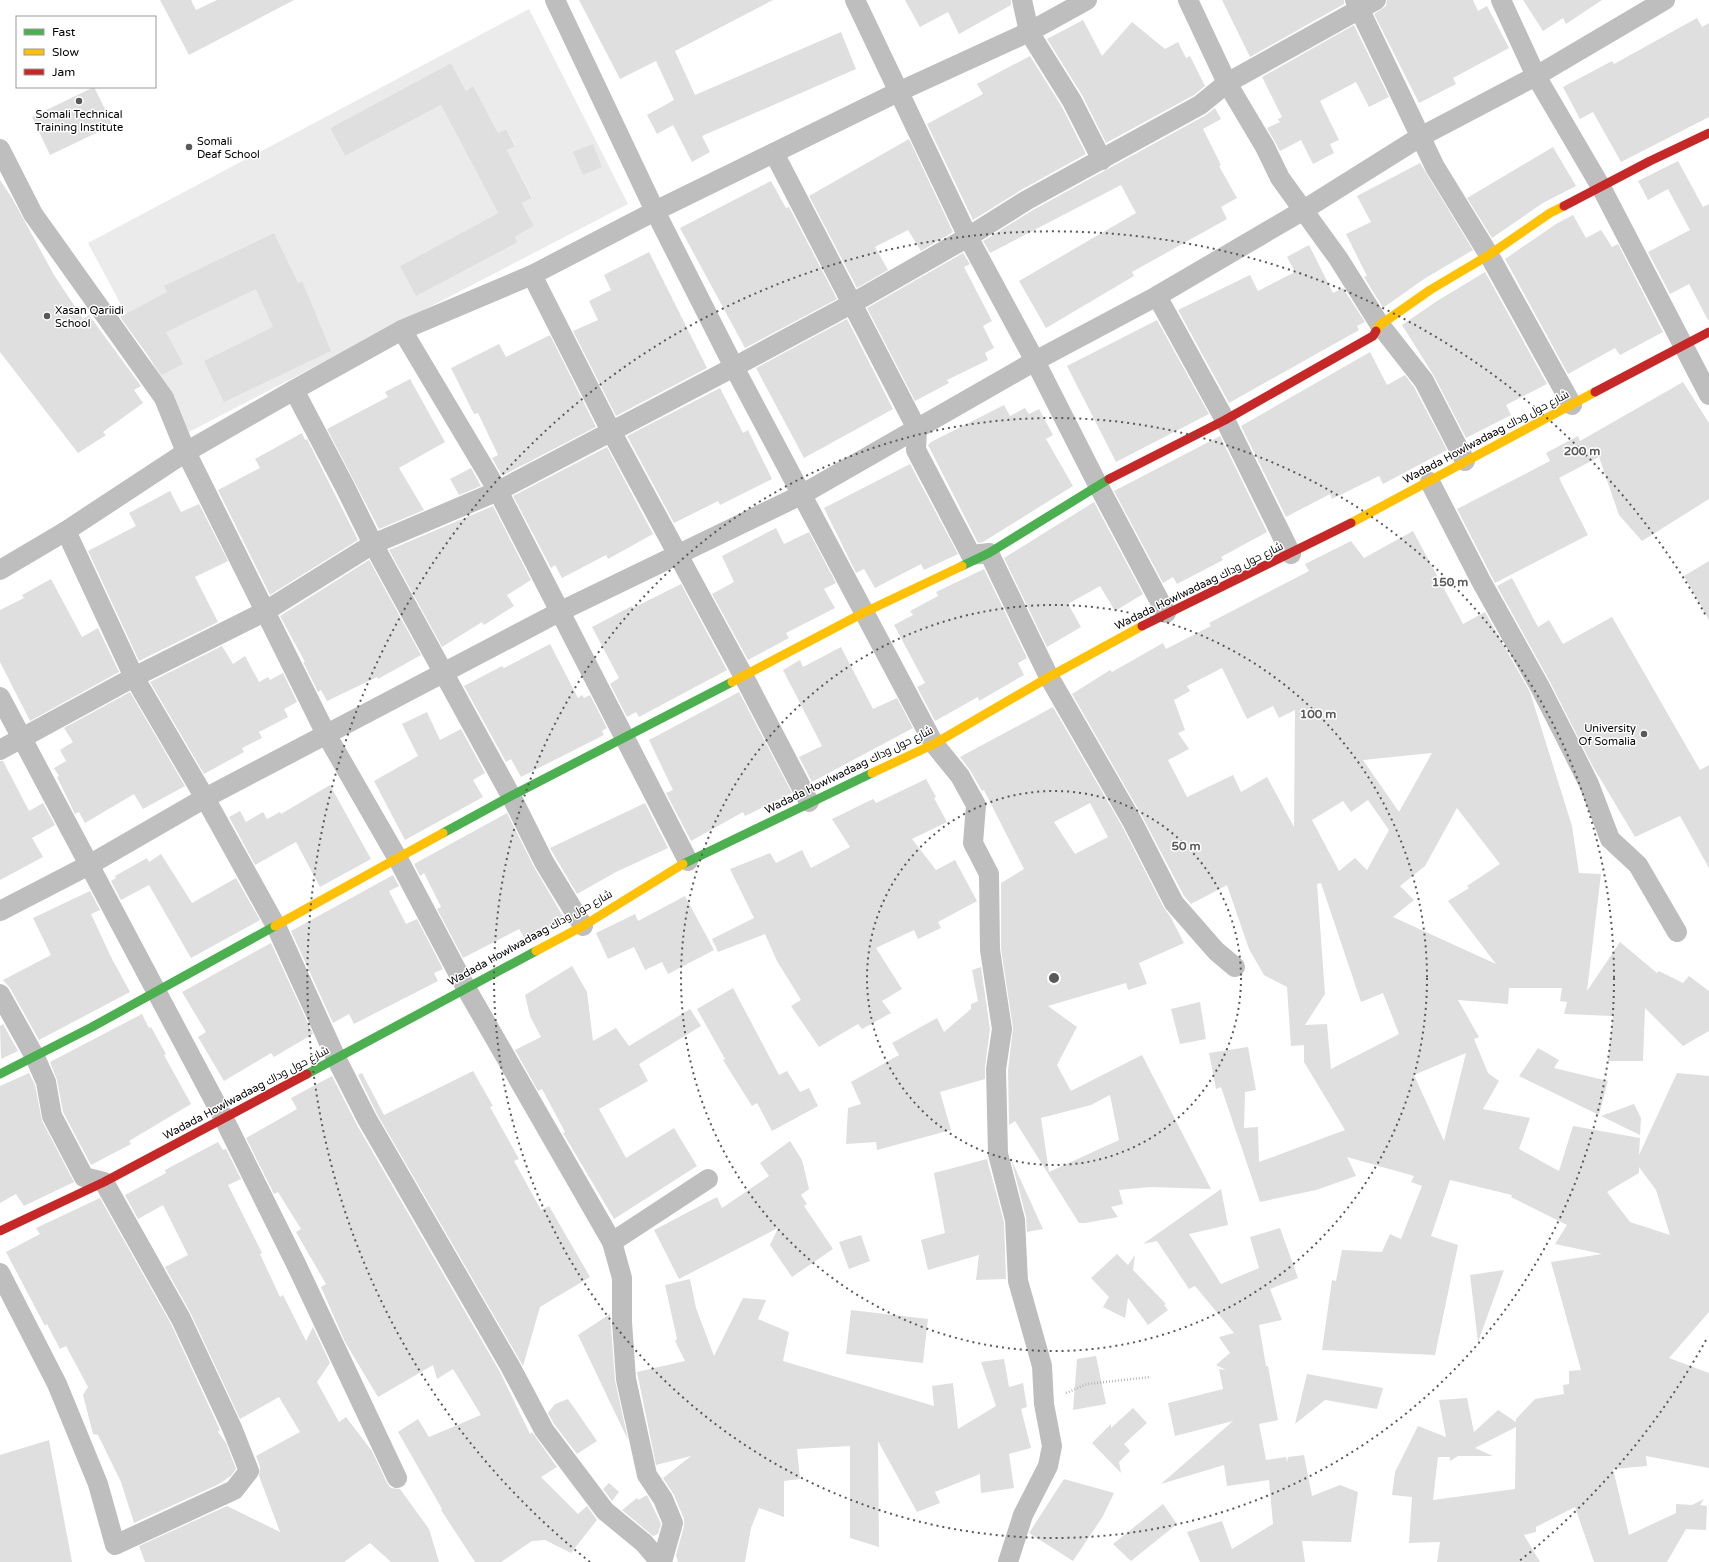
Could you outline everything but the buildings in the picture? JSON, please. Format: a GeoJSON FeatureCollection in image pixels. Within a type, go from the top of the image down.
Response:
{"type":"FeatureCollection","features":[{"type":"Feature","properties":{"kind":"street"},"geometry":{"type":"LineString","coordinates":[[555,0],[655,211],[734,367],[863,613],[934,744],[960,776],[976,805],[973,843],[989,874],[990,950],[1002,1029],[996,1070],[998,1154],[1015,1220],[1018,1281],[1042,1366],[1044,1404],[1052,1446],[1048,1466],[1023,1514],[1008,1562]]}},
{"type":"Feature","properties":{"kind":"street"},"geometry":{"type":"LineString","coordinates":[[855,0],[968,237],[1035,361],[1098,485],[1166,612]]}},
{"type":"Feature","properties":{"kind":"street"},"geometry":{"type":"LineString","coordinates":[[1022,0],[1029,32],[1072,101],[1102,160]]}},
{"type":"Feature","properties":{"kind":"street"},"geometry":{"type":"LineString","coordinates":[[0,570],[66,531],[186,452],[402,330],[532,275],[655,211],[898,92],[1029,32],[1087,0]]}},
{"type":"Feature","properties":{"kind":"street"},"geometry":{"type":"LineString","coordinates":[[1188,0],[1227,83],[1265,147],[1280,178],[1302,211],[1338,258],[1380,325],[1424,381],[1465,462]]}},
{"type":"Feature","properties":{"kind":"street"},"geometry":{"type":"LineString","coordinates":[[1501,0],[1536,76],[1601,187],[1709,395]]}},
{"type":"Feature","properties":{"kind":"street"},"geometry":{"type":"LineString","coordinates":[[0,911],[89,865],[205,798],[560,611],[801,495],[1035,361],[1157,296],[1302,211],[1420,137],[1536,76],[1657,2]]}},
{"type":"Feature","properties":{"kind":"street"},"geometry":{"type":"LineString","coordinates":[[0,750],[134,677],[264,612],[373,544],[498,491],[853,303],[968,237],[1027,200],[1200,105],[1227,83],[1364,3],[1420,137],[1435,167],[1489,255],[1572,405]]}},
{"type":"Feature","properties":{"kind":"street"},"geometry":{"type":"LineString","coordinates":[[0,1074],[35,1057],[276,926],[511,796],[626,738],[863,613],[989,553],[1098,485],[1224,420],[1372,336],[1380,325],[1430,290],[1489,255],[1550,213],[1650,161],[1709,133]]}},
{"type":"Feature","properties":{"kind":"street"},"geometry":{"type":"LineString","coordinates":[[0,149],[34,214],[164,398],[186,452],[264,612],[326,734],[398,859],[466,988],[612,1242],[622,1278],[622,1322],[626,1379],[647,1474],[663,1499],[673,1523],[661,1562]]}},
{"type":"Feature","properties":{"kind":"street"},"geometry":{"type":"LineString","coordinates":[[774,154],[853,303],[917,429],[916,450],[971,555],[989,553]]}},
{"type":"Feature","properties":{"kind":"street"},"geometry":{"type":"LineString","coordinates":[[532,275],[610,431],[743,675],[809,802]]}},
{"type":"Feature","properties":{"kind":"street"},"geometry":{"type":"LineString","coordinates":[[1157,296],[1224,420],[1291,554]]}},
{"type":"Feature","properties":{"kind":"street"},"geometry":{"type":"LineString","coordinates":[[402,330],[498,491],[626,738],[688,862]]}},
{"type":"Feature","properties":{"kind":"street","name":"Wadada Howlwadaag شارع حول وداك"},"geometry":{"type":"LineString","coordinates":[[0,1231],[104,1182],[583,926],[688,862],[809,802],[934,744],[1049,677],[1166,612],[1291,554],[1430,482],[1709,332]]}},
{"type":"Feature","properties":{"kind":"street"},"geometry":{"type":"LineString","coordinates":[[294,390],[373,544],[511,796],[544,862],[583,926]]}},
{"type":"Feature","properties":{"kind":"street"},"geometry":{"type":"LineString","coordinates":[[1430,482],[1481,581],[1540,687],[1567,740],[1588,784],[1610,839],[1638,865],[1677,932]]}},
{"type":"Feature","properties":{"kind":"street"},"geometry":{"type":"LineString","coordinates":[[66,531],[134,677],[205,798],[276,926],[336,1058],[367,1119],[506,1359],[544,1430],[605,1511],[644,1543],[661,1562]]}},
{"type":"Feature","properties":{"kind":"street"},"geometry":{"type":"LineString","coordinates":[[989,553],[1049,677],[1132,821],[1174,903],[1216,951],[1235,967]]}},
{"type":"Feature","properties":{"kind":"street"},"geometry":{"type":"LineString","coordinates":[[0,697],[157,990],[223,1118],[296,1264],[396,1478]]}},
{"type":"Feature","properties":{"kind":"street"},"geometry":{"type":"LineString","coordinates":[[0,994],[35,1057],[46,1082],[52,1116],[84,1177],[104,1182],[181,1319],[232,1428],[249,1471],[234,1490],[115,1545],[98,1484],[60,1391],[0,1273]]}},
{"type":"Feature","properties":{"kind":"street"},"geometry":{"type":"LineString","coordinates":[[612,1242],[708,1179]]}},
{"type":"Feature","properties":{"kind":"path"},"geometry":{"type":"LineString","coordinates":[[1044,1404],[1087,1384],[1151,1377]]}},
{"type":"Feature","properties":{"kind":"shaded area"},"geometry":{"type":"Polygon","coordinates":[[[529,9],[628,204],[189,432],[88,243],[529,9]],[[451,63],[330,128],[345,156],[441,105],[498,213],[400,266],[518,242],[515,237],[534,226],[522,203],[532,197],[507,150],[515,145],[506,129],[498,133],[473,87],[466,91],[451,63]]]}},
{"type":"Feature","properties":{"kind":"traffic: fast"},"geometry":{"type":"LineString","coordinates":[[962,566],[989,553],[1109,479]]}},
{"type":"Feature","properties":{"kind":"traffic: fast"},"geometry":{"type":"LineString","coordinates":[[443,833],[511,796],[732,682]]}},
{"type":"Feature","properties":{"kind":"traffic: fast"},"geometry":{"type":"LineString","coordinates":[[683,864],[872,773]]}},
{"type":"Feature","properties":{"kind":"traffic: fast"},"geometry":{"type":"LineString","coordinates":[[0,1074],[92,1027],[275,926]]}},
{"type":"Feature","properties":{"kind":"traffic: fast"},"geometry":{"type":"LineString","coordinates":[[307,1074],[536,951]]}},
{"type":"Feature","properties":{"kind":"traffic: slow"},"geometry":{"type":"LineString","coordinates":[[1376,331],[1380,325],[1430,290],[1489,255],[1550,213],[1564,206]]}},
{"type":"Feature","properties":{"kind":"traffic: slow"},"geometry":{"type":"LineString","coordinates":[[1351,523],[1595,392]]}},
{"type":"Feature","properties":{"kind":"traffic: slow"},"geometry":{"type":"LineString","coordinates":[[732,682],[863,613],[962,566]]}},
{"type":"Feature","properties":{"kind":"traffic: slow"},"geometry":{"type":"LineString","coordinates":[[872,773],[934,744],[1049,677],[1142,626]]}},
{"type":"Feature","properties":{"kind":"traffic: slow"},"geometry":{"type":"LineString","coordinates":[[275,926],[443,833]]}},
{"type":"Feature","properties":{"kind":"traffic: slow"},"geometry":{"type":"LineString","coordinates":[[536,951],[583,926],[683,864]]}},
{"type":"Feature","properties":{"kind":"traffic: jam"},"geometry":{"type":"LineString","coordinates":[[1564,206],[1650,161],[1709,133]]}},
{"type":"Feature","properties":{"kind":"traffic: jam"},"geometry":{"type":"LineString","coordinates":[[1109,479],[1225,420],[1373,336],[1376,331]]}},
{"type":"Feature","properties":{"kind":"traffic: jam"},"geometry":{"type":"LineString","coordinates":[[1595,392],[1709,332]]}},
{"type":"Feature","properties":{"kind":"traffic: jam"},"geometry":{"type":"LineString","coordinates":[[1142,626],[1351,523]]}},
{"type":"Feature","properties":{"kind":"traffic: jam"},"geometry":{"type":"LineString","coordinates":[[0,1231],[104,1182],[307,1074]]}},
{"type":"Feature","properties":{"kind":"place","name":"Somali Technical Training Institute"},"geometry":{"type":"Point","coordinates":[79,101]}},
{"type":"Feature","properties":{"kind":"place","name":"Somali Deaf School"},"geometry":{"type":"Point","coordinates":[189,147]}},
{"type":"Feature","properties":{"kind":"place","name":"Xasan Qariidi School"},"geometry":{"type":"Point","coordinates":[47,316]}},
{"type":"Feature","properties":{"kind":"place","name":"University Of Somalia"},"geometry":{"type":"Point","coordinates":[1644,734]}}]}
